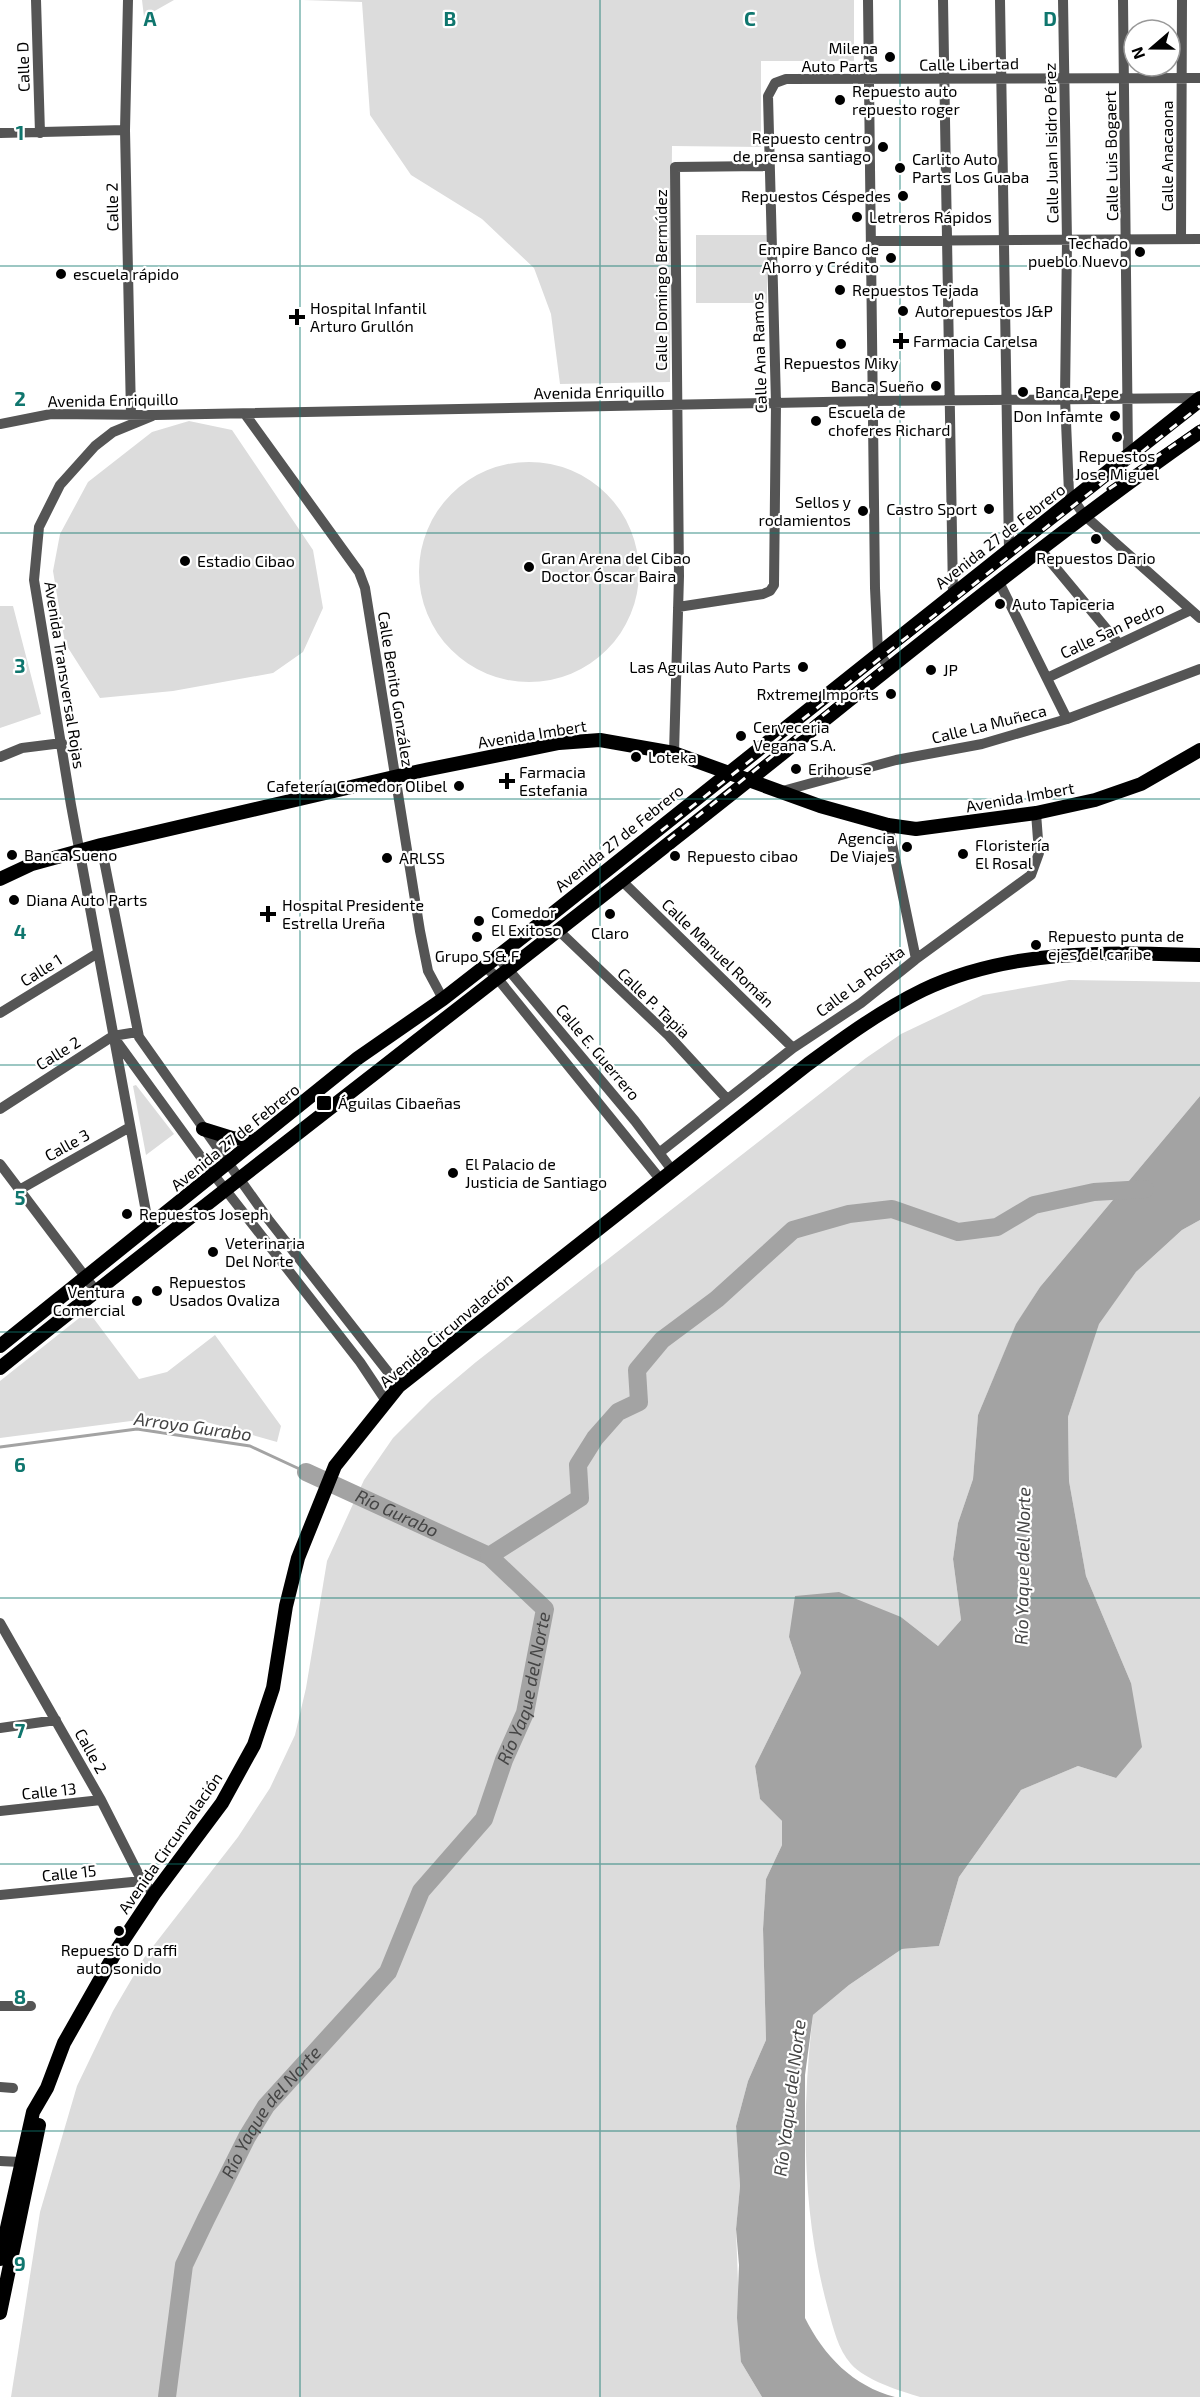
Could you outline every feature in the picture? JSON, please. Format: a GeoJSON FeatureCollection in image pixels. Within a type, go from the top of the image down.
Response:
{"type":"FeatureCollection","features":[{"type":"Feature","properties":{"kind":"main road","name":"Avenida 27 de Febrero"},"geometry":{"type":"LineString","coordinates":[[0,1346],[358,1059],[443,999],[1200,398]]}},
{"type":"Feature","properties":{"kind":"main road","name":"Avenida 27 de Febrero"},"geometry":{"type":"LineString","coordinates":[[0,1368],[239,1178],[498,979],[1040,549],[1200,432]]}},
{"type":"Feature","properties":{"kind":"main road","name":"Avenida Imbert"},"geometry":{"type":"LineString","coordinates":[[0,879],[32,864],[80,850],[527,748],[568,742],[600,740],[674,753],[779,792],[888,825],[916,829],[1036,813],[1095,800],[1141,784],[1200,750]]}},
{"type":"Feature","properties":{"kind":"main road","name":"Avenida Circunvalación"},"geometry":{"type":"LineString","coordinates":[[0,2259],[5,2217],[33,2112],[46,2088],[64,2043],[118,1948],[154,1894],[222,1803],[254,1745],[273,1688],[286,1606],[298,1558],[312,1518],[335,1466],[399,1386],[660,1179],[862,1025],[922,990],[958,975],[1030,959],[1085,953],[1200,955]]}},
{"type":"Feature","properties":{"kind":"main road"},"geometry":{"type":"LineString","coordinates":[[203,1129],[232,1138],[256,1140]]}},
{"type":"Feature","properties":{"kind":"main road","name":"Avenida Circunvalación"},"geometry":{"type":"LineString","coordinates":[[0,2313],[46,2088]]}},
{"type":"Feature","properties":{"kind":"street","name":"Calle D"},"geometry":{"type":"LineString","coordinates":[[36,0],[40,133]]}},
{"type":"Feature","properties":{"kind":"street","name":"Calle 2"},"geometry":{"type":"LineString","coordinates":[[128,0],[125,130],[131,414]]}},
{"type":"Feature","properties":{"kind":"street"},"geometry":{"type":"LineString","coordinates":[[868,0],[872,401],[878,652],[889,667]]}},
{"type":"Feature","properties":{"kind":"street"},"geometry":{"type":"LineString","coordinates":[[943,0],[953,594]]}},
{"type":"Feature","properties":{"kind":"street"},"geometry":{"type":"LineString","coordinates":[[1000,0],[1006,242],[1009,551]]}},
{"type":"Feature","properties":{"kind":"street","name":"Calle Juan Isidro Pérez"},"geometry":{"type":"LineString","coordinates":[[1063,0],[1067,241],[1065,398],[1069,494],[1073,501]]}},
{"type":"Feature","properties":{"kind":"street","name":"Calle Luis Bogaert"},"geometry":{"type":"LineString","coordinates":[[1123,0],[1123,18]]}},
{"type":"Feature","properties":{"kind":"street","name":"Calle Anacaona"},"geometry":{"type":"LineString","coordinates":[[1182,0],[1182,18]]}},
{"type":"Feature","properties":{"kind":"street","name":"Calle Libertad"},"geometry":{"type":"LineString","coordinates":[[775,83],[786,79],[944,80],[1122,77]]}},
{"type":"Feature","properties":{"kind":"street","name":"Calle Luis Bogaert"},"geometry":{"type":"LineString","coordinates":[[1124,78],[1128,240],[1128,455]]}},
{"type":"Feature","properties":{"kind":"street","name":"Calle Libertad"},"geometry":{"type":"LineString","coordinates":[[1182,78],[1200,78]]}},
{"type":"Feature","properties":{"kind":"street","name":"Calle Anacaona"},"geometry":{"type":"LineString","coordinates":[[1181,239],[1182,78]]}},
{"type":"Feature","properties":{"kind":"street","name":"Calle Ana Ramos"},"geometry":{"type":"LineString","coordinates":[[678,607],[763,594],[773,588],[776,403],[768,166],[768,96],[775,83]]}},
{"type":"Feature","properties":{"kind":"street"},"geometry":{"type":"LineString","coordinates":[[0,133],[125,130]]}},
{"type":"Feature","properties":{"kind":"street","name":"Calle Domingo Bermúdez"},"geometry":{"type":"LineString","coordinates":[[674,753],[678,607],[675,167],[768,166]]}},
{"type":"Feature","properties":{"kind":"street"},"geometry":{"type":"LineString","coordinates":[[872,241],[1006,242],[1200,239]]}},
{"type":"Feature","properties":{"kind":"street","name":"Avenida Enriquillo"},"geometry":{"type":"LineString","coordinates":[[0,424],[51,414],[245,414],[872,401],[1200,398]]}},
{"type":"Feature","properties":{"kind":"street","name":"Calle Benito González"},"geometry":{"type":"LineString","coordinates":[[245,414],[359,572],[365,588],[376,647],[394,778],[428,971],[443,999]]}},
{"type":"Feature","properties":{"kind":"street","name":"Avenida Transversal Rojas"},"geometry":{"type":"LineString","coordinates":[[149,1228],[98,953],[34,580],[39,527],[60,485],[95,446],[113,432],[155,415]]}},
{"type":"Feature","properties":{"kind":"street"},"geometry":{"type":"LineString","coordinates":[[1073,501],[1084,515],[1200,618]]}},
{"type":"Feature","properties":{"kind":"street"},"geometry":{"type":"LineString","coordinates":[[1040,549],[1119,644]]}},
{"type":"Feature","properties":{"kind":"street"},"geometry":{"type":"LineString","coordinates":[[999,582],[1067,719]]}},
{"type":"Feature","properties":{"kind":"street","name":"Calle San Pedro"},"geometry":{"type":"LineString","coordinates":[[1047,678],[1191,610]]}},
{"type":"Feature","properties":{"kind":"street","name":"Calle La Muñeca"},"geometry":{"type":"LineString","coordinates":[[779,792],[896,760],[982,744],[1067,719],[1200,669]]}},
{"type":"Feature","properties":{"kind":"street"},"geometry":{"type":"LineString","coordinates":[[0,757],[22,748],[62,743]]}},
{"type":"Feature","properties":{"kind":"street","name":"Calle La Rosita"},"geometry":{"type":"LineString","coordinates":[[659,1153],[793,1048],[861,1003],[916,959],[1031,875],[1039,853],[1036,813]]}},
{"type":"Feature","properties":{"kind":"street"},"geometry":{"type":"LineString","coordinates":[[888,825],[916,959]]}},
{"type":"Feature","properties":{"kind":"street"},"geometry":{"type":"LineString","coordinates":[[101,845],[137,1032],[239,1178],[399,1386]]}},
{"type":"Feature","properties":{"kind":"street","name":"Calle Manuel Román"},"geometry":{"type":"LineString","coordinates":[[622,881],[793,1048]]}},
{"type":"Feature","properties":{"kind":"street","name":"Calle P. Tapia"},"geometry":{"type":"LineString","coordinates":[[558,930],[669,1036],[727,1099]]}},
{"type":"Feature","properties":{"kind":"street","name":"Calle 1"},"geometry":{"type":"LineString","coordinates":[[0,1013],[98,953]]}},
{"type":"Feature","properties":{"kind":"street","name":"Calle E. Guerrero"},"geometry":{"type":"LineString","coordinates":[[497,956],[672,1170]]}},
{"type":"Feature","properties":{"kind":"street","name":"Calle E. Guerrero"},"geometry":{"type":"LineString","coordinates":[[484,966],[498,979],[660,1179]]}},
{"type":"Feature","properties":{"kind":"street","name":"Calle 2"},"geometry":{"type":"LineString","coordinates":[[0,1109],[113,1036],[137,1032]]}},
{"type":"Feature","properties":{"kind":"street"},"geometry":{"type":"LineString","coordinates":[[113,1036],[225,1190],[360,1362],[386,1401]]}},
{"type":"Feature","properties":{"kind":"street","name":"Calle 3"},"geometry":{"type":"LineString","coordinates":[[19,1190],[130,1127]]}},
{"type":"Feature","properties":{"kind":"street"},"geometry":{"type":"LineString","coordinates":[[0,1164],[96,1291]]}},
{"type":"Feature","properties":{"kind":"street","name":"Calle 2"},"geometry":{"type":"LineString","coordinates":[[0,1623],[101,1800],[142,1881],[154,1894]]}},
{"type":"Feature","properties":{"kind":"street"},"geometry":{"type":"LineString","coordinates":[[0,1728],[56,1720]]}},
{"type":"Feature","properties":{"kind":"street","name":"Calle 13"},"geometry":{"type":"LineString","coordinates":[[0,1811],[101,1800]]}},
{"type":"Feature","properties":{"kind":"street","name":"Calle 15"},"geometry":{"type":"LineString","coordinates":[[0,1895],[142,1881]]}},
{"type":"Feature","properties":{"kind":"street"},"geometry":{"type":"LineString","coordinates":[[0,2006],[31,2006]]}},
{"type":"Feature","properties":{"kind":"street"},"geometry":{"type":"LineString","coordinates":[[0,2087],[13,2088]]}},
{"type":"Feature","properties":{"kind":"street"},"geometry":{"type":"LineString","coordinates":[[0,2161],[21,2162]]}},
{"type":"Feature","properties":{"kind":"shaded area"},"geometry":{"type":"Polygon","coordinates":[[[142,0],[174,0],[144,17],[142,0]]]}},
{"type":"Feature","properties":{"kind":"shaded area"},"geometry":{"type":"Polygon","coordinates":[[[303,0],[854,0],[854,61],[761,61],[761,147],[672,146],[670,382],[560,384],[551,314],[534,268],[482,219],[411,175],[370,115],[362,2],[303,0]]]}},
{"type":"Feature","properties":{"kind":"shaded area"},"geometry":{"type":"Polygon","coordinates":[[[696,235],[767,235],[767,303],[696,303],[696,235]]]}},
{"type":"Feature","properties":{"kind":"shaded area","name":"Estadio Cibao"},"geometry":{"type":"Polygon","coordinates":[[[189,421],[232,430],[313,550],[323,608],[303,652],[273,673],[173,691],[100,698],[65,643],[53,571],[60,534],[88,482],[152,432],[189,421]]]}},
{"type":"Feature","properties":{"kind":"shaded area","name":"Gran Arena del Cibao Doctor Óscar Baira"},"geometry":{"type":"Polygon","coordinates":[[[529,462],[550,464],[581,475],[607,494],[626,520],[637,551],[639,572],[637,593],[626,624],[607,650],[581,669],[550,680],[529,682],[508,680],[477,669],[451,650],[432,624],[421,593],[419,572],[421,551],[432,520],[451,494],[477,475],[508,464],[529,462]]]}},
{"type":"Feature","properties":{"kind":"shaded area"},"geometry":{"type":"Polygon","coordinates":[[[0,606],[13,606],[41,714],[0,728],[0,606]]]}},
{"type":"Feature","properties":{"kind":"shaded area"},"geometry":{"type":"Polygon","coordinates":[[[1069,980],[1200,982],[1200,1096],[1040,1287],[1016,1325],[978,1415],[973,1479],[958,1523],[953,1559],[961,1620],[938,1646],[901,1617],[789,1637],[801,1673],[755,1766],[760,1799],[782,1821],[782,1845],[766,1879],[763,1929],[766,2040],[748,2081],[736,2126],[740,2186],[736,2229],[741,2362],[762,2397],[11,2397],[40,2212],[77,2086],[113,2011],[144,1958],[238,1837],[270,1788],[295,1735],[306,1688],[327,1561],[364,1480],[393,1438],[432,1399],[476,1362],[866,1058],[901,1034],[983,995],[1069,980]]]}},
{"type":"Feature","properties":{"kind":"shaded area"},"geometry":{"type":"Polygon","coordinates":[[[136,1085],[174,1134],[146,1155],[133,1086],[136,1085]]]}},
{"type":"Feature","properties":{"kind":"shaded area"},"geometry":{"type":"Polygon","coordinates":[[[1200,1220],[1200,2397],[920,2397],[883,2384],[857,2370],[846,2358],[832,2323],[819,2273],[813,2237],[806,2163],[807,2089],[813,2015],[849,1985],[902,1949],[939,1946],[959,1877],[1021,1790],[1078,1766],[1116,1778],[1131,1683],[1086,1576],[1069,1481],[1068,1417],[1098,1324],[1136,1272],[1182,1230],[1200,1220]]]}},
{"type":"Feature","properties":{"kind":"shaded area"},"geometry":{"type":"Polygon","coordinates":[[[88,1311],[139,1379],[167,1372],[215,1335],[281,1426],[277,1442],[203,1421],[131,1421],[0,1438],[0,1381],[88,1311]]]}},
{"type":"Feature","properties":{"kind":"water"},"geometry":{"type":"Polygon","coordinates":[[[1200,1096],[1200,1220],[1182,1230],[1136,1272],[1099,1324],[1068,1417],[1069,1481],[1086,1576],[1131,1683],[1142,1747],[1116,1778],[1078,1766],[1021,1790],[959,1877],[939,1946],[902,1949],[849,1985],[813,2015],[805,2075],[805,2318],[821,2345],[841,2368],[866,2385],[895,2397],[762,2397],[741,2362],[737,2318],[739,2265],[736,2229],[740,2186],[736,2126],[748,2081],[766,2040],[763,1929],[766,1879],[782,1845],[782,1821],[760,1799],[755,1766],[801,1673],[789,1637],[795,1596],[839,1592],[901,1617],[938,1646],[961,1620],[953,1559],[958,1523],[973,1479],[978,1415],[1016,1324],[1040,1287],[1200,1096]]]}},
{"type":"Feature","properties":{"kind":"waterway","name":"Río Yaque del Norte"},"geometry":{"type":"LineString","coordinates":[[167,2397],[184,2265],[247,2137],[266,2106],[388,1972],[421,1891],[484,1819],[504,1760],[525,1713],[545,1609],[489,1556],[580,1498],[578,1465],[595,1438],[618,1412],[639,1402],[637,1370],[662,1340],[717,1299],[793,1230],[849,1214],[892,1209],[958,1232],[997,1227],[1034,1205],[1094,1192],[1145,1189]]}},
{"type":"Feature","properties":{"kind":"waterway","name":"Arroyo Gurabo"},"geometry":{"type":"LineString","coordinates":[[0,1447],[137,1429],[250,1446],[306,1472]]}},
{"type":"Feature","properties":{"kind":"waterway","name":"Río Gurabo"},"geometry":{"type":"LineString","coordinates":[[306,1472],[489,1556]]}},
{"type":"Feature","properties":{"kind":"railway"},"geometry":{"type":"LineString","coordinates":[[661,831],[1200,406]]}},
{"type":"Feature","properties":{"kind":"railway"},"geometry":{"type":"LineString","coordinates":[[1109,489],[1200,427]]}},
{"type":"Feature","properties":{"kind":"railway"},"geometry":{"type":"LineString","coordinates":[[668,840],[883,667]]}},
{"type":"Feature","properties":{"kind":"place","name":"Milena Auto Parts"},"geometry":{"type":"Point","coordinates":[890,57]}},
{"type":"Feature","properties":{"kind":"place","name":"Repuesto auto repuesto roger"},"geometry":{"type":"Point","coordinates":[840,100]}},
{"type":"Feature","properties":{"kind":"place","name":"Repuesto centro de prensa santiago"},"geometry":{"type":"Point","coordinates":[883,147]}},
{"type":"Feature","properties":{"kind":"place","name":"Carlito Auto Parts Los Guaba"},"geometry":{"type":"Point","coordinates":[900,168]}},
{"type":"Feature","properties":{"kind":"place","name":"Repuestos Céspedes"},"geometry":{"type":"Point","coordinates":[903,196]}},
{"type":"Feature","properties":{"kind":"place","name":"Letreros Rápidos"},"geometry":{"type":"Point","coordinates":[857,217]}},
{"type":"Feature","properties":{"kind":"place","name":"Techado pueblo Nuevo"},"geometry":{"type":"Point","coordinates":[1140,252]}},
{"type":"Feature","properties":{"kind":"place","name":"Empire Banco de Ahorro y Crédito"},"geometry":{"type":"Point","coordinates":[891,258]}},
{"type":"Feature","properties":{"kind":"place","name":"escuela rápido"},"geometry":{"type":"Point","coordinates":[61,274]}},
{"type":"Feature","properties":{"kind":"place","name":"Repuestos Tejada"},"geometry":{"type":"Point","coordinates":[840,290]}},
{"type":"Feature","properties":{"kind":"place","name":"Autorepuestos J&P"},"geometry":{"type":"Point","coordinates":[903,311]}},
{"type":"Feature","properties":{"kind":"place","name":"Hospital Infantil Arturo Grullón"},"geometry":{"type":"Point","coordinates":[297,317]}},
{"type":"Feature","properties":{"kind":"place","name":"Farmacia Carelsa"},"geometry":{"type":"Point","coordinates":[901,341]}},
{"type":"Feature","properties":{"kind":"place","name":"Repuestos Miky"},"geometry":{"type":"Point","coordinates":[841,344]}},
{"type":"Feature","properties":{"kind":"place","name":"Banca Sueño"},"geometry":{"type":"Point","coordinates":[936,386]}},
{"type":"Feature","properties":{"kind":"place","name":"Banca Pepe"},"geometry":{"type":"Point","coordinates":[1023,392]}},
{"type":"Feature","properties":{"kind":"place","name":"Don Infamte"},"geometry":{"type":"Point","coordinates":[1115,416]}},
{"type":"Feature","properties":{"kind":"place","name":"Escuela de choferes Richard"},"geometry":{"type":"Point","coordinates":[816,421]}},
{"type":"Feature","properties":{"kind":"place","name":"Repuestos Jose Miguel"},"geometry":{"type":"Point","coordinates":[1117,437]}},
{"type":"Feature","properties":{"kind":"place","name":"Castro Sport"},"geometry":{"type":"Point","coordinates":[989,509]}},
{"type":"Feature","properties":{"kind":"place","name":"Sellos y rodamientos"},"geometry":{"type":"Point","coordinates":[863,511]}},
{"type":"Feature","properties":{"kind":"place","name":"Repuestos Dario"},"geometry":{"type":"Point","coordinates":[1096,539]}},
{"type":"Feature","properties":{"kind":"place","name":"Estadio Cibao"},"geometry":{"type":"Point","coordinates":[185,561]}},
{"type":"Feature","properties":{"kind":"place","name":"Gran Arena del Cibao Doctor Óscar Baira"},"geometry":{"type":"Point","coordinates":[529,567]}},
{"type":"Feature","properties":{"kind":"place","name":"Auto Tapiceria"},"geometry":{"type":"Point","coordinates":[1000,604]}},
{"type":"Feature","properties":{"kind":"place","name":"Las Aguilas Auto Parts"},"geometry":{"type":"Point","coordinates":[803,667]}},
{"type":"Feature","properties":{"kind":"place","name":"JP"},"geometry":{"type":"Point","coordinates":[931,670]}},
{"type":"Feature","properties":{"kind":"place","name":"Rxtreme Imports"},"geometry":{"type":"Point","coordinates":[891,694]}},
{"type":"Feature","properties":{"kind":"place","name":"Cerveceria Vegana S.A."},"geometry":{"type":"Point","coordinates":[741,736]}},
{"type":"Feature","properties":{"kind":"place","name":"Loteka"},"geometry":{"type":"Point","coordinates":[636,757]}},
{"type":"Feature","properties":{"kind":"place","name":"Erihouse"},"geometry":{"type":"Point","coordinates":[796,769]}},
{"type":"Feature","properties":{"kind":"place","name":"Farmacia Estefania"},"geometry":{"type":"Point","coordinates":[507,781]}},
{"type":"Feature","properties":{"kind":"place","name":"Cafetería Comedor Olibel"},"geometry":{"type":"Point","coordinates":[459,786]}},
{"type":"Feature","properties":{"kind":"place","name":"Agencia De Viajes"},"geometry":{"type":"Point","coordinates":[907,847]}},
{"type":"Feature","properties":{"kind":"place","name":"Floristería El Rosal"},"geometry":{"type":"Point","coordinates":[963,854]}},
{"type":"Feature","properties":{"kind":"place","name":"Banca Sueno"},"geometry":{"type":"Point","coordinates":[12,855]}},
{"type":"Feature","properties":{"kind":"place","name":"Repuesto cibao"},"geometry":{"type":"Point","coordinates":[675,856]}},
{"type":"Feature","properties":{"kind":"place","name":"ARLSS"},"geometry":{"type":"Point","coordinates":[387,858]}},
{"type":"Feature","properties":{"kind":"place","name":"Diana Auto Parts"},"geometry":{"type":"Point","coordinates":[14,900]}},
{"type":"Feature","properties":{"kind":"place","name":"Hospital Presidente Estrella Ureña"},"geometry":{"type":"Point","coordinates":[268,914]}},
{"type":"Feature","properties":{"kind":"place","name":"Claro"},"geometry":{"type":"Point","coordinates":[610,914]}},
{"type":"Feature","properties":{"kind":"place","name":"Comedor El Exitoso"},"geometry":{"type":"Point","coordinates":[479,921]}},
{"type":"Feature","properties":{"kind":"place","name":"Grupo S & F"},"geometry":{"type":"Point","coordinates":[477,937]}},
{"type":"Feature","properties":{"kind":"place","name":"Repuesto punta de ejes del caribe"},"geometry":{"type":"Point","coordinates":[1036,945]}},
{"type":"Feature","properties":{"kind":"place","name":"Águilas Cibaeñas"},"geometry":{"type":"Point","coordinates":[324,1103]}},
{"type":"Feature","properties":{"kind":"place","name":"El Palacio de Justicia de Santiago"},"geometry":{"type":"Point","coordinates":[453,1173]}},
{"type":"Feature","properties":{"kind":"place","name":"Repuestos Joseph"},"geometry":{"type":"Point","coordinates":[127,1214]}},
{"type":"Feature","properties":{"kind":"place","name":"Veterinaria Del Norte"},"geometry":{"type":"Point","coordinates":[213,1252]}},
{"type":"Feature","properties":{"kind":"place","name":"Repuestos Usados Ovaliza"},"geometry":{"type":"Point","coordinates":[157,1291]}},
{"type":"Feature","properties":{"kind":"place","name":"Ventura Comercial"},"geometry":{"type":"Point","coordinates":[137,1301]}},
{"type":"Feature","properties":{"kind":"place","name":"Repuesto D raffi auto sonido"},"geometry":{"type":"Point","coordinates":[119,1931]}}]}
